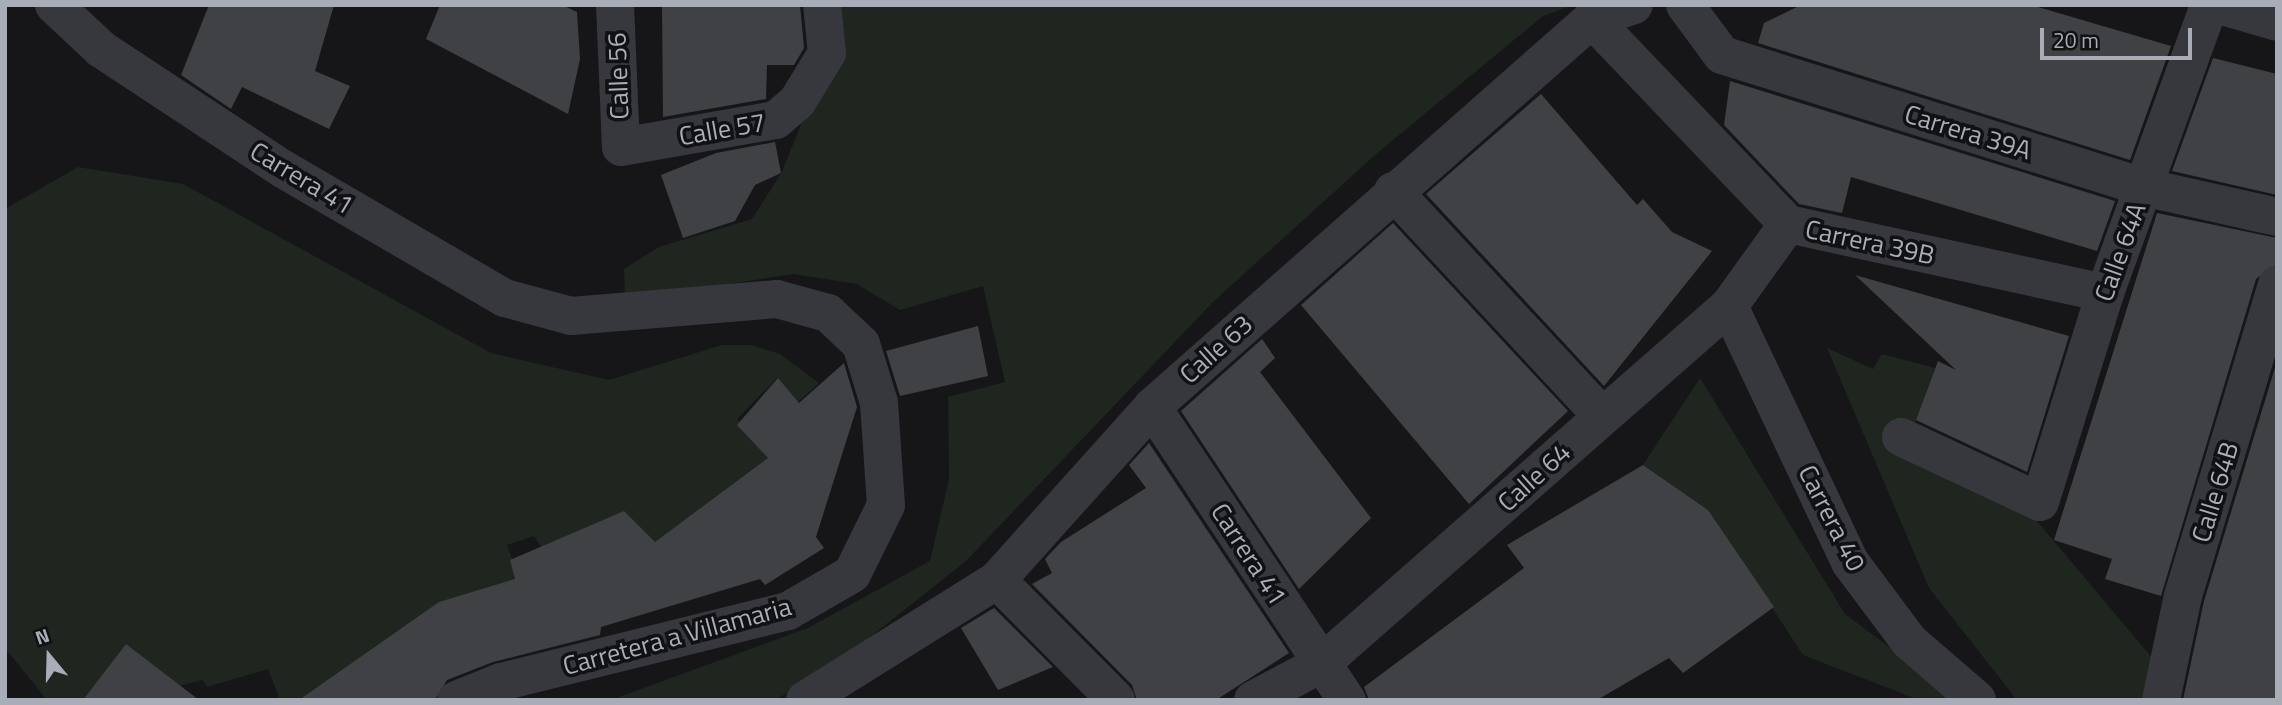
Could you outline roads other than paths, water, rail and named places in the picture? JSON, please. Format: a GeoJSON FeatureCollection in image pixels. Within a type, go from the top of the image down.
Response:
{"type":"FeatureCollection","features":[{"type":"Feature","properties":{"kind":"street","name":"Carrera 41"},"geometry":{"type":"LineString","coordinates":[[54,5],[101,48],[283,169],[505,298],[571,316]]}},
{"type":"Feature","properties":{"kind":"street","name":"Calle 56"},"geometry":{"type":"LineString","coordinates":[[615,5],[621,147]]}},
{"type":"Feature","properties":{"kind":"street","name":"Calle 57"},"geometry":{"type":"LineString","coordinates":[[621,147],[776,120],[797,102],[827,53],[822,5]]}},
{"type":"Feature","properties":{"kind":"street","name":"Calle 63"},"geometry":{"type":"LineString","coordinates":[[805,700],[997,580],[1152,407],[1393,191],[1592,19],[1634,5]]}},
{"type":"Feature","properties":{"kind":"street","name":"Carrera 39A"},"geometry":{"type":"LineString","coordinates":[[1685,5],[1722,55],[2143,187],[2277,217]]}},
{"type":"Feature","properties":{"kind":"street","name":"Calle 64A"},"geometry":{"type":"LineString","coordinates":[[1901,437],[2040,502],[2105,293],[2209,5]]}},
{"type":"Feature","properties":{"kind":"street"},"geometry":{"type":"LineString","coordinates":[[2219,5],[2277,22]]}},
{"type":"Feature","properties":{"kind":"street","name":"Carrera 39B"},"geometry":{"type":"LineString","coordinates":[[1592,19],[1788,224],[2105,293]]}},
{"type":"Feature","properties":{"kind":"street"},"geometry":{"type":"LineString","coordinates":[[1393,191],[1602,416]]}},
{"type":"Feature","properties":{"kind":"street","name":"Calle 64"},"geometry":{"type":"LineString","coordinates":[[1253,700],[1321,664],[1730,306],[1788,224]]}},
{"type":"Feature","properties":{"kind":"street","name":"Calle 64B"},"geometry":{"type":"LineString","coordinates":[[2161,700],[2183,596],[2277,285]]}},
{"type":"Feature","properties":{"kind":"street","name":"Carretera a Villamaria"},"geometry":{"type":"LineString","coordinates":[[456,700],[501,682],[788,611],[852,574],[886,505],[879,403],[861,344],[828,313],[777,299],[571,316]]}},
{"type":"Feature","properties":{"kind":"street","name":"Carrera 40"},"geometry":{"type":"LineString","coordinates":[[1730,306],[1850,562],[1909,641],[1977,700]]}},
{"type":"Feature","properties":{"kind":"street","name":"Carrera 41"},"geometry":{"type":"LineString","coordinates":[[1152,407],[1347,700]]}},
{"type":"Feature","properties":{"kind":"street"},"geometry":{"type":"LineString","coordinates":[[997,580],[1116,700]]}}]}
